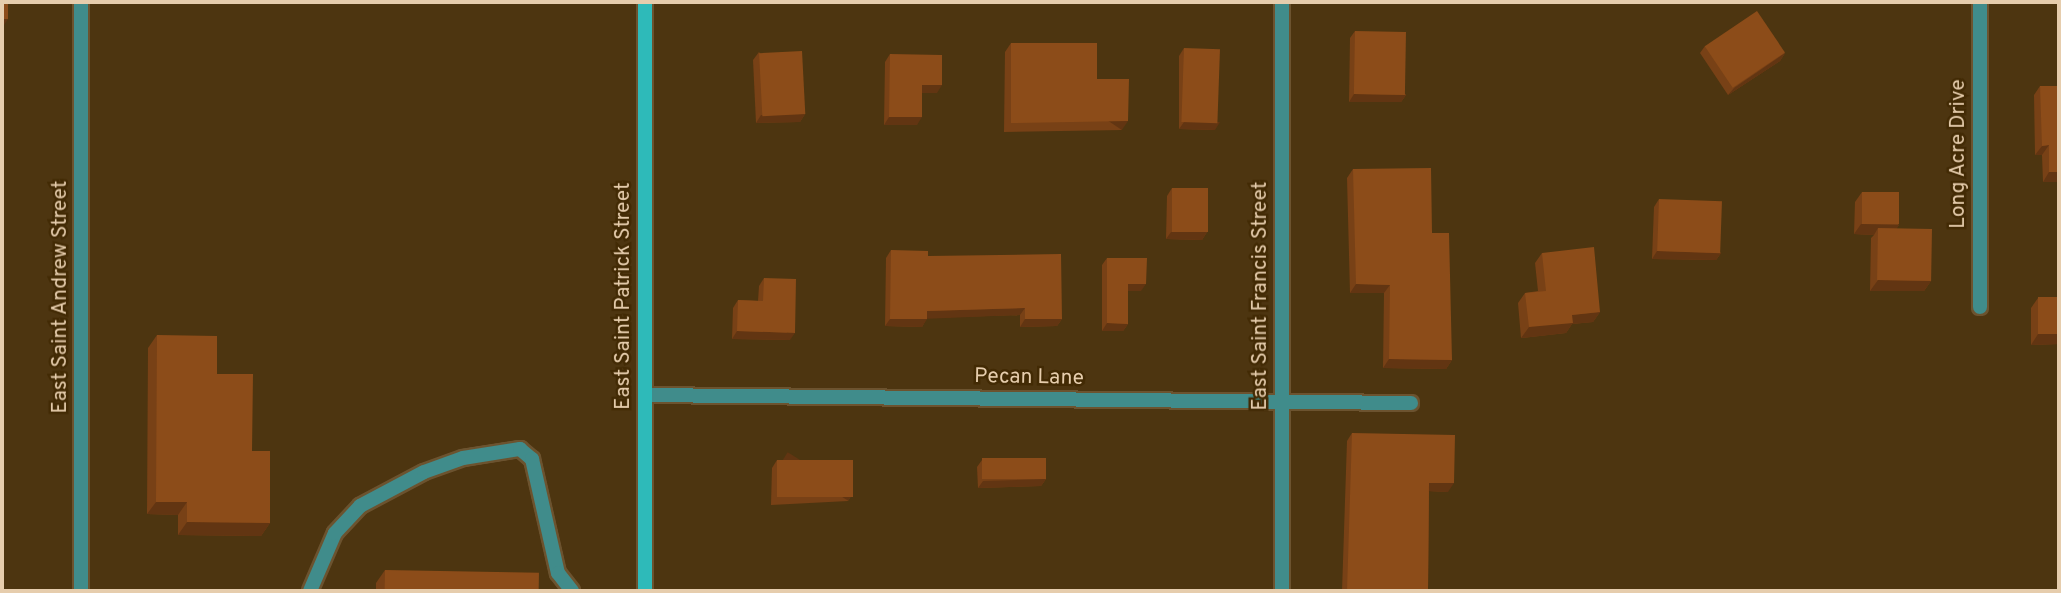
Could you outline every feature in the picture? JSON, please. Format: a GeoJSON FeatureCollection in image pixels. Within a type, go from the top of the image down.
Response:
{"type":"FeatureCollection","features":[{"type":"Feature","properties":{"kind":"main road","name":"East Saint Patrick Street"},"geometry":{"type":"LineString","coordinates":[[645,2],[645,591]]}},
{"type":"Feature","properties":{"kind":"street","name":"East Saint Andrew Street"},"geometry":{"type":"LineString","coordinates":[[80,591],[81,2]]}},
{"type":"Feature","properties":{"kind":"street","name":"East Saint Francis Street"},"geometry":{"type":"LineString","coordinates":[[1282,2],[1282,591]]}},
{"type":"Feature","properties":{"kind":"street","name":"Long Acre Drive"},"geometry":{"type":"LineString","coordinates":[[1980,2],[1980,307]]}},
{"type":"Feature","properties":{"kind":"street","name":"Pecan Lane"},"geometry":{"type":"LineString","coordinates":[[645,395],[1411,403]]}},
{"type":"Feature","properties":{"kind":"street"},"geometry":{"type":"LineString","coordinates":[[310,591],[335,533],[360,506],[424,471],[463,458],[520,449],[532,459],[558,572],[572,591]]}},
{"type":"Feature","properties":{"kind":"building"},"geometry":{"type":"Polygon","coordinates":[[[2,2],[8,2],[8,19],[2,19],[2,2]]]}},
{"type":"Feature","properties":{"kind":"building"},"geometry":{"type":"Polygon","coordinates":[[[1757,11],[1785,52],[1733,88],[1705,46],[1757,11]]]}},
{"type":"Feature","properties":{"kind":"building"},"geometry":{"type":"Polygon","coordinates":[[[1355,31],[1406,32],[1405,95],[1354,94],[1355,31]]]}},
{"type":"Feature","properties":{"kind":"building"},"geometry":{"type":"Polygon","coordinates":[[[1011,43],[1097,43],[1097,79],[1129,79],[1128,121],[1011,123],[1011,43]]]}},
{"type":"Feature","properties":{"kind":"building"},"geometry":{"type":"Polygon","coordinates":[[[1184,48],[1220,49],[1217,123],[1181,122],[1184,48]]]}},
{"type":"Feature","properties":{"kind":"building"},"geometry":{"type":"Polygon","coordinates":[[[802,51],[805,114],[762,116],[759,53],[802,51]]]}},
{"type":"Feature","properties":{"kind":"building"},"geometry":{"type":"Polygon","coordinates":[[[890,54],[942,55],[942,85],[922,85],[922,117],[889,117],[890,54]]]}},
{"type":"Feature","properties":{"kind":"building"},"geometry":{"type":"Polygon","coordinates":[[[2040,86],[2059,86],[2059,172],[2049,172],[2049,145],[2042,146],[2040,86]]]}},
{"type":"Feature","properties":{"kind":"building"},"geometry":{"type":"Polygon","coordinates":[[[1431,168],[1432,233],[1449,233],[1452,360],[1389,359],[1390,285],[1356,284],[1353,169],[1431,168]]]}},
{"type":"Feature","properties":{"kind":"building"},"geometry":{"type":"Polygon","coordinates":[[[1172,188],[1208,188],[1208,232],[1172,232],[1172,188]]]}},
{"type":"Feature","properties":{"kind":"building"},"geometry":{"type":"Polygon","coordinates":[[[1862,192],[1899,192],[1899,224],[1862,224],[1862,192]]]}},
{"type":"Feature","properties":{"kind":"building"},"geometry":{"type":"Polygon","coordinates":[[[1659,199],[1722,201],[1720,253],[1657,251],[1659,199]]]}},
{"type":"Feature","properties":{"kind":"building"},"geometry":{"type":"Polygon","coordinates":[[[1878,228],[1932,229],[1931,281],[1877,280],[1878,228]]]}},
{"type":"Feature","properties":{"kind":"building"},"geometry":{"type":"Polygon","coordinates":[[[1594,247],[1600,312],[1572,315],[1573,323],[1529,327],[1525,293],[1546,291],[1542,253],[1594,247]]]}},
{"type":"Feature","properties":{"kind":"building"},"geometry":{"type":"Polygon","coordinates":[[[891,250],[928,251],[928,256],[1061,254],[1062,319],[1025,319],[1025,308],[927,311],[927,319],[890,319],[891,250]]]}},
{"type":"Feature","properties":{"kind":"building"},"geometry":{"type":"Polygon","coordinates":[[[1107,258],[1147,258],[1146,284],[1128,284],[1128,324],[1107,323],[1107,258]]]}},
{"type":"Feature","properties":{"kind":"building"},"geometry":{"type":"Polygon","coordinates":[[[764,278],[796,279],[795,333],[737,331],[738,300],[763,301],[764,278]]]}},
{"type":"Feature","properties":{"kind":"building"},"geometry":{"type":"Polygon","coordinates":[[[2038,297],[2059,297],[2059,334],[2038,334],[2038,297]]]}},
{"type":"Feature","properties":{"kind":"building"},"geometry":{"type":"Polygon","coordinates":[[[157,335],[217,336],[217,374],[253,374],[252,451],[270,451],[270,523],[187,522],[187,502],[156,502],[157,335]]]}},
{"type":"Feature","properties":{"kind":"building"},"geometry":{"type":"Polygon","coordinates":[[[1352,433],[1455,435],[1454,483],[1429,483],[1428,591],[1347,591],[1352,433]]]}},
{"type":"Feature","properties":{"kind":"building"},"geometry":{"type":"Polygon","coordinates":[[[982,458],[1046,458],[1046,479],[982,479],[982,458]]]}},
{"type":"Feature","properties":{"kind":"building"},"geometry":{"type":"Polygon","coordinates":[[[777,460],[853,460],[853,497],[777,497],[777,460]]]}},
{"type":"Feature","properties":{"kind":"building"},"geometry":{"type":"Polygon","coordinates":[[[385,570],[539,573],[539,591],[385,591],[385,570]]]}}]}
